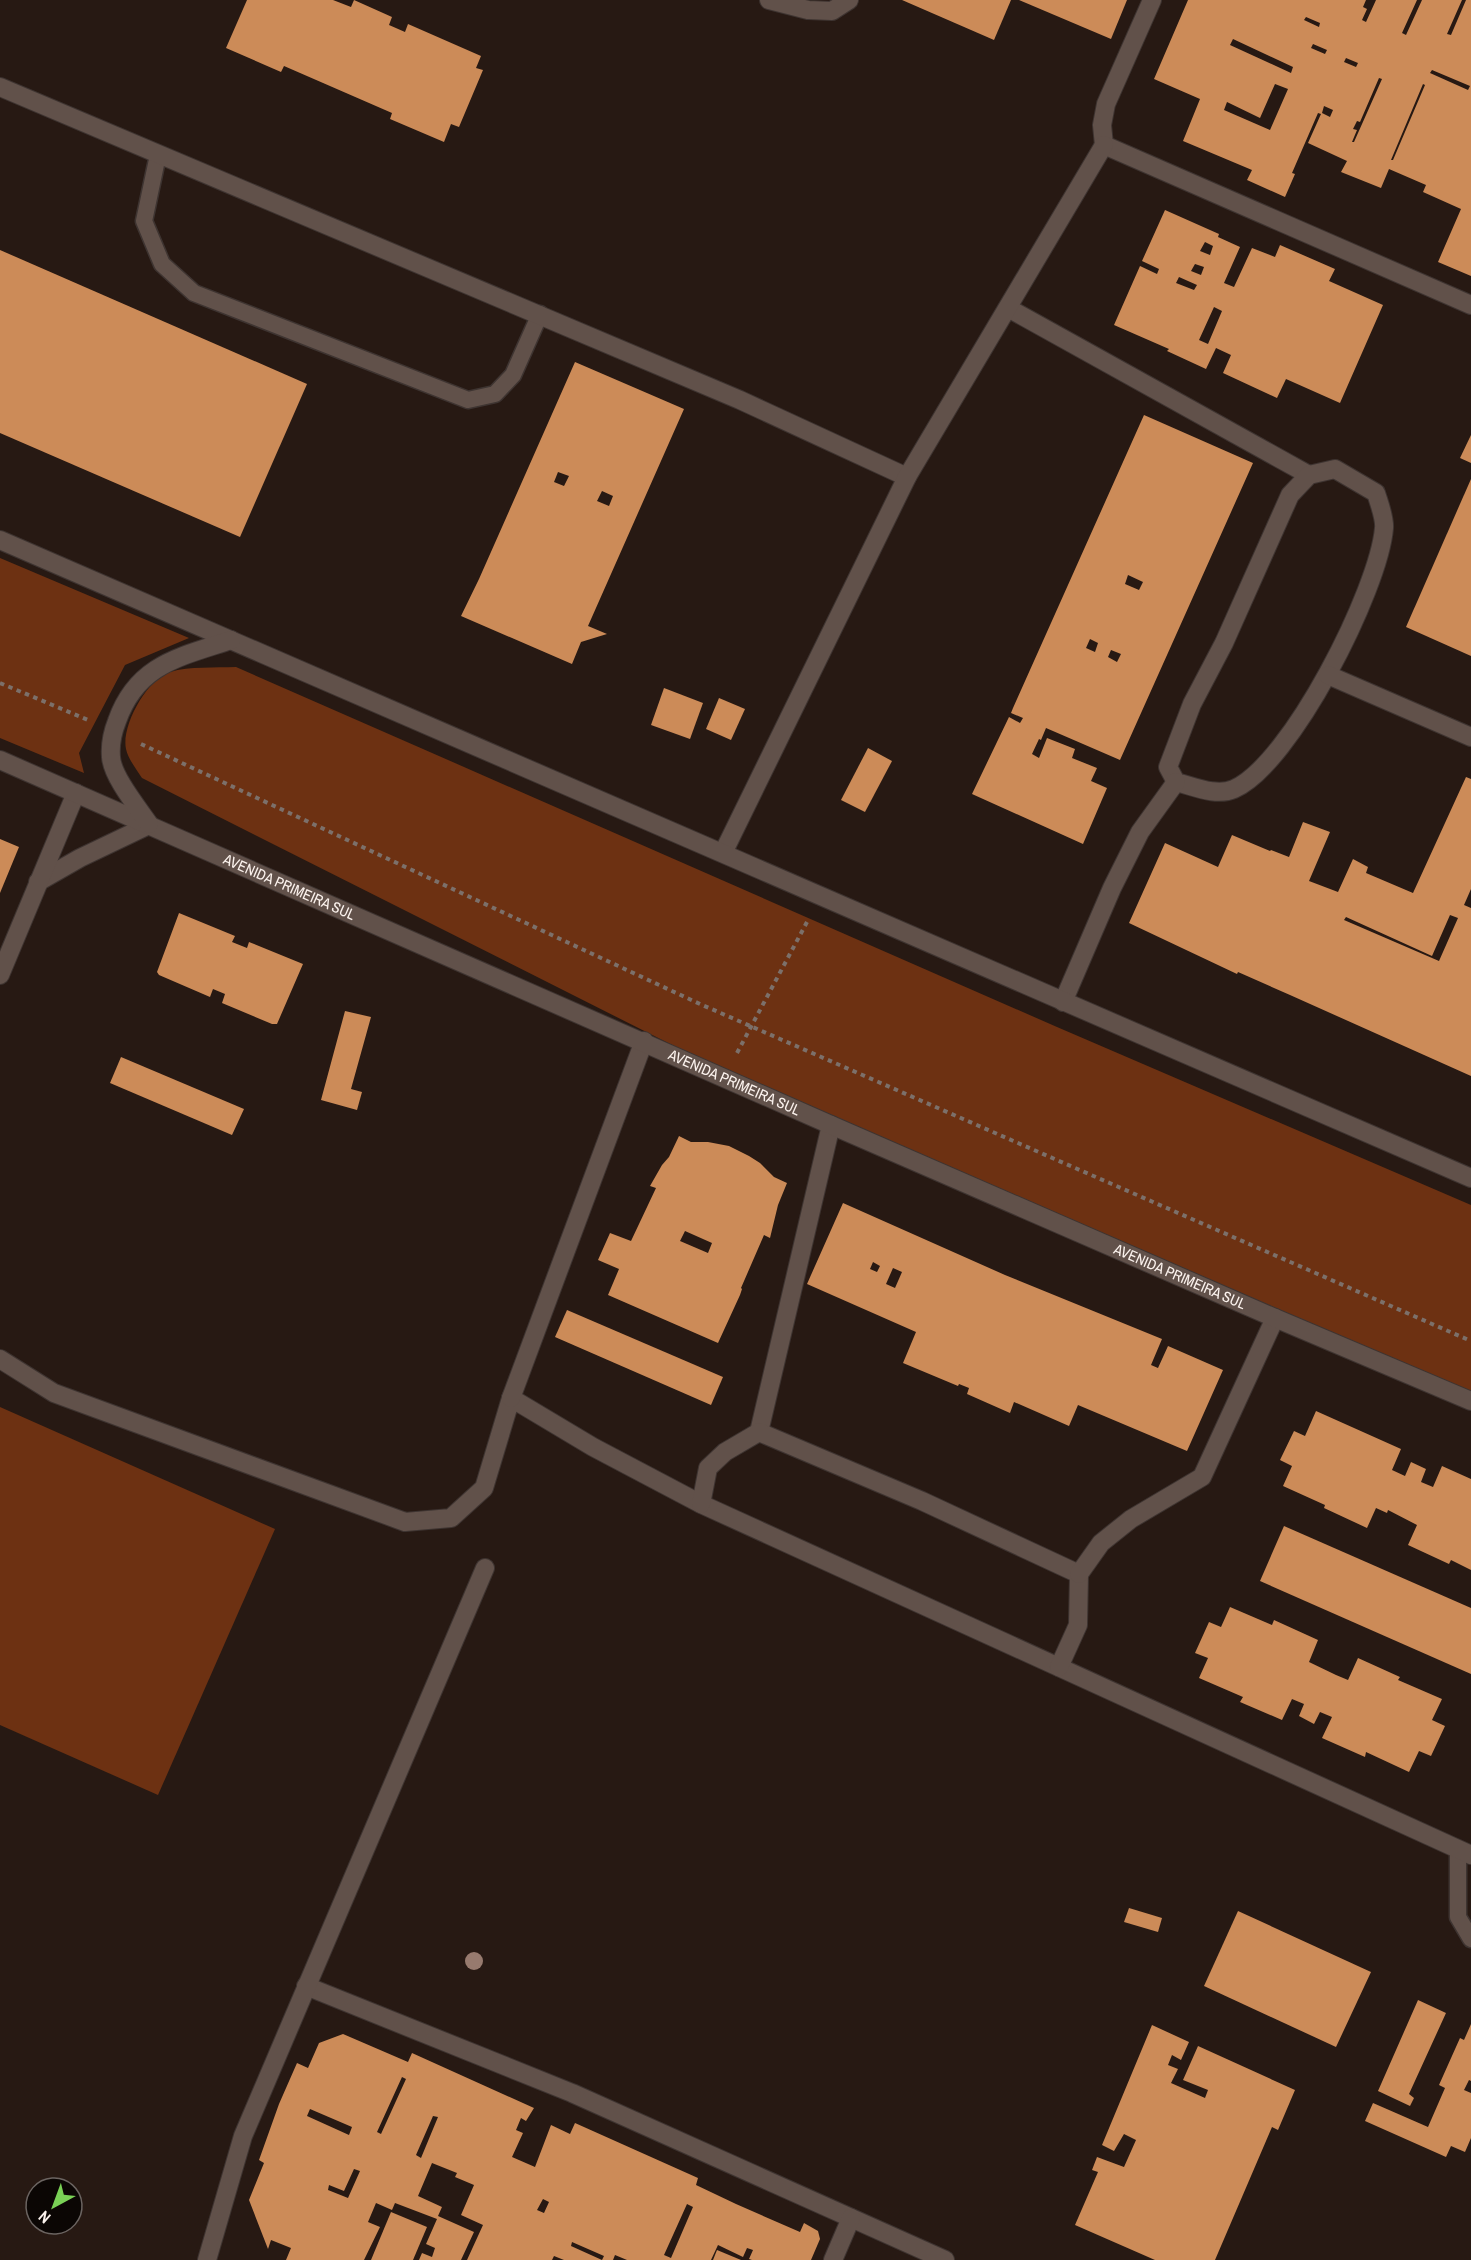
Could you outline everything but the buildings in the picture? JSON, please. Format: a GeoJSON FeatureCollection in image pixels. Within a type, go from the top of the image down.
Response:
{"type":"FeatureCollection","features":[{"type":"Feature","properties":{"kind":"street"},"geometry":{"type":"LineString","coordinates":[[770,0],[808,10],[832,11],[849,0]]}},
{"type":"Feature","properties":{"kind":"street"},"geometry":{"type":"LineString","coordinates":[[723,853],[907,477],[1104,145],[1102,125],[1106,104],[1152,0]]}},
{"type":"Feature","properties":{"kind":"street"},"geometry":{"type":"LineString","coordinates":[[0,87],[540,314],[740,400],[907,477]]}},
{"type":"Feature","properties":{"kind":"street"},"geometry":{"type":"LineString","coordinates":[[1104,145],[1471,305]]}},
{"type":"Feature","properties":{"kind":"street"},"geometry":{"type":"LineString","coordinates":[[1008,308],[1309,475]]}},
{"type":"Feature","properties":{"kind":"street"},"geometry":{"type":"LineString","coordinates":[[1335,469],[1376,493],[1385,526],[1373,576],[1328,675],[1282,746],[1251,777],[1233,789],[1216,792],[1176,782],[1168,767],[1192,704],[1224,643],[1290,495],[1309,475],[1335,469]]}},
{"type":"Feature","properties":{"kind":"street"},"geometry":{"type":"LineString","coordinates":[[0,540],[1471,1178]]}},
{"type":"Feature","properties":{"kind":"street"},"geometry":{"type":"LineString","coordinates":[[38,882],[80,858],[149,825],[121,783],[111,758],[113,731],[122,705],[141,679],[163,664],[231,640]]}},
{"type":"Feature","properties":{"kind":"street"},"geometry":{"type":"LineString","coordinates":[[1328,675],[1471,737]]}},
{"type":"Feature","properties":{"kind":"street","name":"AVENIDA PRIMEIRA SUL"},"geometry":{"type":"LineString","coordinates":[[0,760],[831,1125],[1471,1401]]}},
{"type":"Feature","properties":{"kind":"street"},"geometry":{"type":"LineString","coordinates":[[1063,1002],[1112,888],[1140,832],[1176,782]]}},
{"type":"Feature","properties":{"kind":"street"},"geometry":{"type":"LineString","coordinates":[[0,975],[76,793]]}},
{"type":"Feature","properties":{"kind":"street"},"geometry":{"type":"LineString","coordinates":[[0,1359],[54,1393],[405,1522],[451,1518],[484,1488],[511,1398],[644,1041]]}},
{"type":"Feature","properties":{"kind":"street"},"geometry":{"type":"LineString","coordinates":[[701,1504],[708,1467],[725,1452],[759,1432],[831,1125]]}},
{"type":"Feature","properties":{"kind":"street"},"geometry":{"type":"LineString","coordinates":[[1059,1667],[1078,1625],[1079,1574],[1101,1543],[1131,1519],[1202,1477],[1275,1318]]}},
{"type":"Feature","properties":{"kind":"street"},"geometry":{"type":"LineString","coordinates":[[511,1398],[593,1447],[701,1504],[1464,1852]]}},
{"type":"Feature","properties":{"kind":"street"},"geometry":{"type":"LineString","coordinates":[[759,1432],[922,1500],[1079,1574]]}},
{"type":"Feature","properties":{"kind":"street"},"geometry":{"type":"LineString","coordinates":[[207,2260],[243,2136],[485,1568]]}},
{"type":"Feature","properties":{"kind":"street"},"geometry":{"type":"LineString","coordinates":[[306,1986],[572,2093],[945,2260]]}},
{"type":"Feature","properties":{"kind":"street"},"geometry":{"type":"LineString","coordinates":[[833,2260],[851,2218]]}},
{"type":"Feature","properties":{"kind":"lane"},"geometry":{"type":"LineString","coordinates":[[158,155],[144,221],[162,264],[194,293],[468,400],[495,394],[513,375],[540,314]]}},
{"type":"Feature","properties":{"kind":"lane"},"geometry":{"type":"LineString","coordinates":[[1464,1852],[1458,1917],[1471,1939]]}},
{"type":"Feature","properties":{"kind":"path"},"geometry":{"type":"LineString","coordinates":[[0,683],[113,731],[751,1026],[1471,1341]]}},
{"type":"Feature","properties":{"kind":"path"},"geometry":{"type":"LineString","coordinates":[[725,1077],[822,895]]}},
{"type":"Feature","properties":{"kind":"shaded area"},"geometry":{"type":"Polygon","coordinates":[[[0,558],[189,638],[125,665],[79,753],[84,773],[0,738],[0,558]]]}},
{"type":"Feature","properties":{"kind":"shaded area"},"geometry":{"type":"Polygon","coordinates":[[[236,667],[1057,1027],[1471,1205],[1471,1396],[831,1125],[142,778],[129,757],[126,739],[132,716],[145,693],[161,676],[170,672],[194,668],[236,667]]]}},
{"type":"Feature","properties":{"kind":"shaded area"},"geometry":{"type":"Polygon","coordinates":[[[0,1407],[275,1529],[158,1795],[0,1725],[0,1407]]]}}]}
